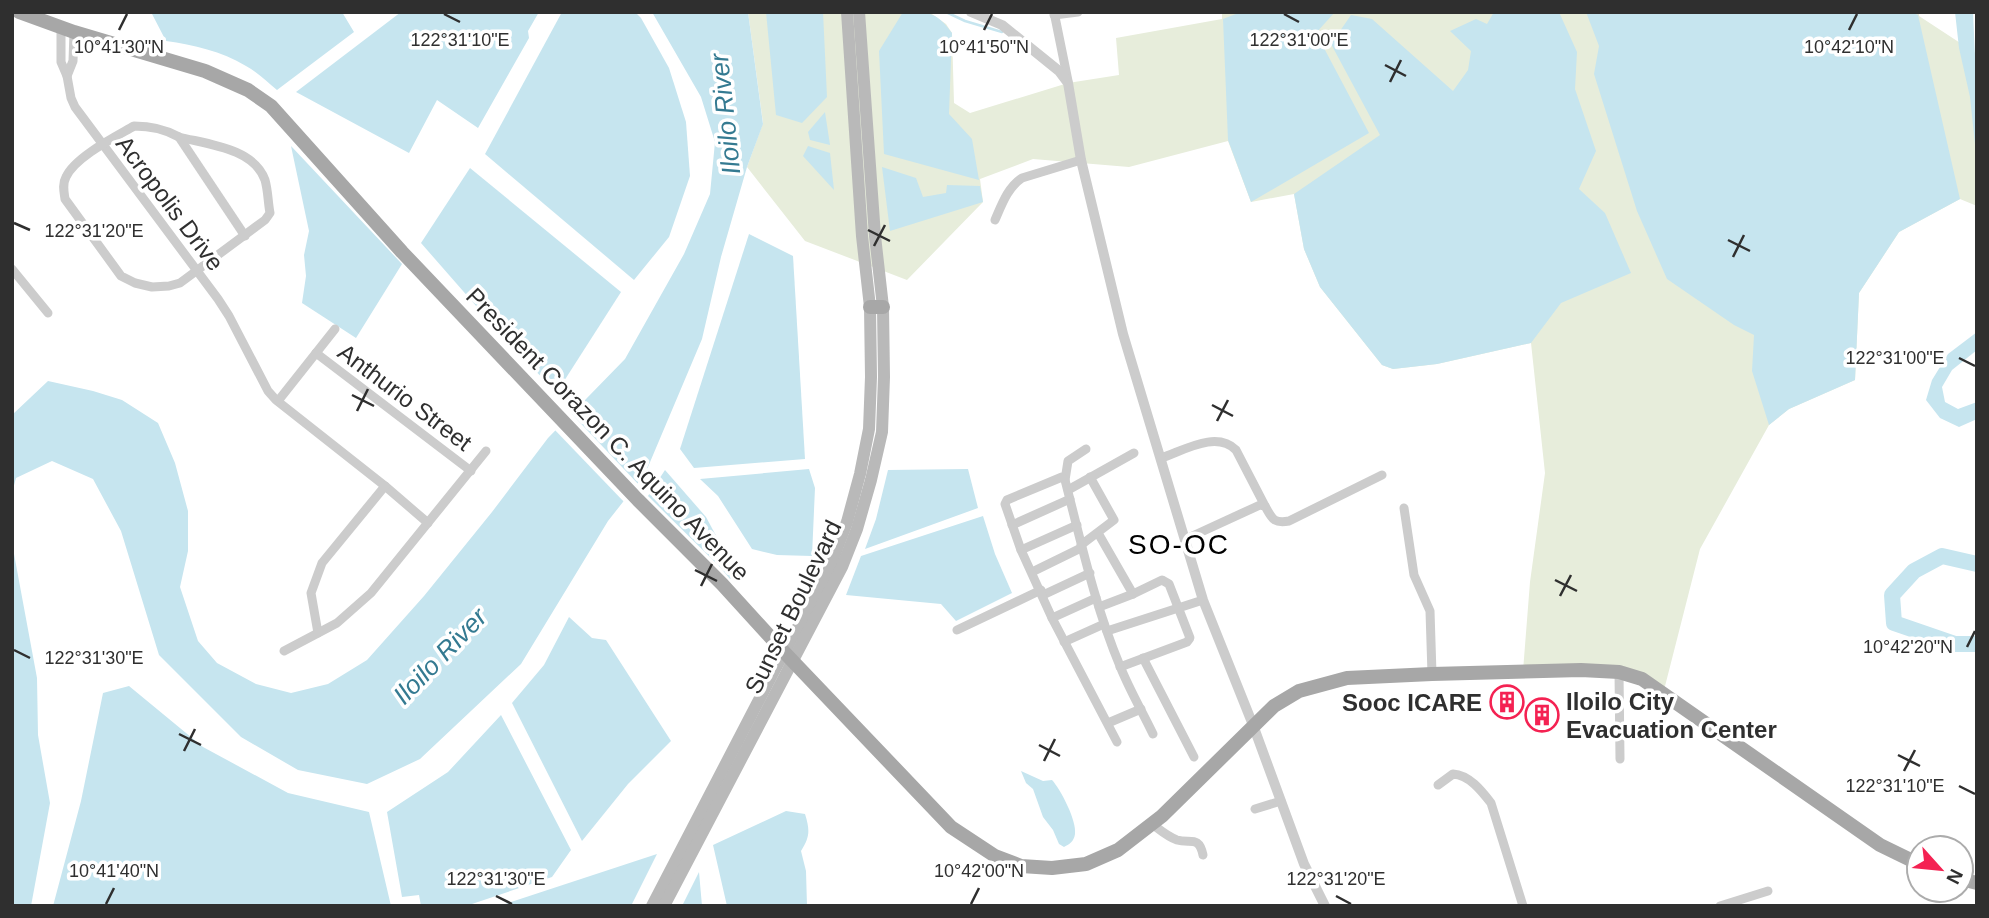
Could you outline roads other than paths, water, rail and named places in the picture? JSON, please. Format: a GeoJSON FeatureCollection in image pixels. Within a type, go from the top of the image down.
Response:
{"type":"FeatureCollection","features":[{"type":"Feature","properties":{"kind":"main road","name":"President Corazon C. Aquino Avenue"},"geometry":{"type":"LineString","coordinates":[[19,12],[67,30],[205,71],[248,90],[271,106],[402,252],[638,500],[722,584],[951,827],[995,856],[1021,866],[1052,868],[1086,864],[1118,850],[1152,824],[1274,706],[1299,691],[1347,678],[1581,670],[1619,671],[1642,679],[1880,845],[1905,857]]}},
{"type":"Feature","properties":{"kind":"main road","name":"Sunset Boulevard"},"geometry":{"type":"LineString","coordinates":[[847,12],[862,236],[877,307]]}},
{"type":"Feature","properties":{"kind":"main road","name":"Sunset Boulevard"},"geometry":{"type":"LineString","coordinates":[[664,906],[828,572],[847,522],[860,474],[869,429],[877,307],[875,236],[859,12]]}},
{"type":"Feature","properties":{"kind":"main road","name":"Sunset Boulevard"},"geometry":{"type":"LineString","coordinates":[[652,906],[788,656]]}},
{"type":"Feature","properties":{"kind":"street"},"geometry":{"type":"LineString","coordinates":[[971,12],[1002,25],[1059,71],[1068,83]]}},
{"type":"Feature","properties":{"kind":"street"},"geometry":{"type":"LineString","coordinates":[[1078,12],[1054,14],[1081,160],[1123,334],[1203,600],[1304,864],[1325,906]]}},
{"type":"Feature","properties":{"kind":"street","name":"Acropolis Drive"},"geometry":{"type":"LineString","coordinates":[[67,30],[61,62],[75,107],[229,316],[268,391],[428,523]]}},
{"type":"Feature","properties":{"kind":"street","name":"Acropolis Drive"},"geometry":{"type":"LineString","coordinates":[[67,30],[73,61],[67,76]]}},
{"type":"Feature","properties":{"kind":"street"},"geometry":{"type":"LineString","coordinates":[[134,126],[147,126],[179,137],[237,153],[255,164],[265,179],[270,213],[245,236],[180,283],[152,287],[135,284],[121,276],[65,199],[65,177],[75,165],[102,144],[134,126]]}},
{"type":"Feature","properties":{"kind":"street"},"geometry":{"type":"LineString","coordinates":[[179,137],[245,236]]}},
{"type":"Feature","properties":{"kind":"street"},"geometry":{"type":"LineString","coordinates":[[995,220],[1016,182],[1081,160]]}},
{"type":"Feature","properties":{"kind":"street"},"geometry":{"type":"LineString","coordinates":[[12,269],[48,313]]}},
{"type":"Feature","properties":{"kind":"street"},"geometry":{"type":"LineString","coordinates":[[278,401],[335,329]]}},
{"type":"Feature","properties":{"kind":"street","name":"Anthurio Street"},"geometry":{"type":"LineString","coordinates":[[316,353],[471,471]]}},
{"type":"Feature","properties":{"kind":"street"},"geometry":{"type":"LineString","coordinates":[[1161,458],[1194,444],[1209,441],[1220,441],[1231,446],[1236,450],[1273,520],[1280,523],[1382,475]]}},
{"type":"Feature","properties":{"kind":"street"},"geometry":{"type":"LineString","coordinates":[[1068,489],[1068,461],[1086,449]]}},
{"type":"Feature","properties":{"kind":"street"},"geometry":{"type":"LineString","coordinates":[[284,650],[337,623],[372,593],[486,451]]}},
{"type":"Feature","properties":{"kind":"street"},"geometry":{"type":"LineString","coordinates":[[1013,525],[1068,489],[1134,453]]}},
{"type":"Feature","properties":{"kind":"street"},"geometry":{"type":"LineString","coordinates":[[1117,742],[1052,618],[1021,550],[1005,504],[1007,500],[1062,477],[1068,489],[1081,546],[1120,667],[1153,734]]}},
{"type":"Feature","properties":{"kind":"street"},"geometry":{"type":"LineString","coordinates":[[1032,572],[1081,546],[1113,522],[1114,518],[1090,477]]}},
{"type":"Feature","properties":{"kind":"street"},"geometry":{"type":"LineString","coordinates":[[318,633],[311,593],[322,563],[385,486]]}},
{"type":"Feature","properties":{"kind":"street"},"geometry":{"type":"LineString","coordinates":[[1185,539],[1260,505],[1265,506]]}},
{"type":"Feature","properties":{"kind":"street"},"geometry":{"type":"LineString","coordinates":[[1404,508],[1414,575],[1430,611],[1432,674]]}},
{"type":"Feature","properties":{"kind":"street"},"geometry":{"type":"LineString","coordinates":[[1021,550],[1077,525]]}},
{"type":"Feature","properties":{"kind":"street"},"geometry":{"type":"LineString","coordinates":[[1098,533],[1133,594]]}},
{"type":"Feature","properties":{"kind":"street"},"geometry":{"type":"LineString","coordinates":[[957,630],[1090,573]]}},
{"type":"Feature","properties":{"kind":"street"},"geometry":{"type":"LineString","coordinates":[[1052,618],[1098,602],[1133,594],[1162,580],[1166,581],[1189,640],[1120,667]]}},
{"type":"Feature","properties":{"kind":"street"},"geometry":{"type":"LineString","coordinates":[[1064,642],[1106,627],[1203,600]]}},
{"type":"Feature","properties":{"kind":"street"},"geometry":{"type":"LineString","coordinates":[[1143,658],[1194,757]]}},
{"type":"Feature","properties":{"kind":"street"},"geometry":{"type":"LineString","coordinates":[[1619,671],[1620,760]]}},
{"type":"Feature","properties":{"kind":"street"},"geometry":{"type":"LineString","coordinates":[[1108,723],[1141,709]]}},
{"type":"Feature","properties":{"kind":"street"},"geometry":{"type":"LineString","coordinates":[[1438,785],[1453,774],[1461,774],[1481,790],[1491,803],[1522,906]]}},
{"type":"Feature","properties":{"kind":"street"},"geometry":{"type":"LineString","coordinates":[[1255,809],[1281,802]]}},
{"type":"Feature","properties":{"kind":"street"},"geometry":{"type":"LineString","coordinates":[[1152,824],[1176,840],[1196,842],[1202,847],[1203,855]]}},
{"type":"Feature","properties":{"kind":"street"},"geometry":{"type":"LineString","coordinates":[[1720,906],[1768,891]]}},
{"type":"Feature","properties":{"kind":"water"},"geometry":{"type":"Polygon","coordinates":[[[151,12],[342,12],[354,32],[277,90],[250,68],[227,56],[166,41],[151,12]]]}},
{"type":"Feature","properties":{"kind":"water"},"geometry":{"type":"Polygon","coordinates":[[[401,12],[539,12],[528,31],[529,38],[478,128],[437,100],[409,153],[296,92],[401,12]]]}},
{"type":"Feature","properties":{"kind":"water"},"geometry":{"type":"Polygon","coordinates":[[[562,12],[635,12],[669,68],[686,122],[690,176],[669,237],[634,280],[485,154],[562,12]]]}},
{"type":"Feature","properties":{"kind":"water","name":"Iloilo River"},"geometry":{"type":"Polygon","coordinates":[[[652,12],[748,12],[763,124],[747,167],[721,257],[702,339],[645,474],[608,521],[521,664],[420,759],[367,784],[298,770],[241,737],[159,655],[121,531],[93,479],[52,461],[16,478],[12,493],[12,415],[48,381],[122,400],[158,423],[175,463],[188,511],[188,551],[180,587],[198,641],[217,663],[256,684],[291,693],[328,684],[367,660],[424,596],[548,438],[625,359],[684,254],[710,194],[715,142],[701,97],[652,12]]]}},
{"type":"Feature","properties":{"kind":"water"},"geometry":{"type":"Polygon","coordinates":[[[766,12],[823,12],[827,97],[802,123],[776,115],[766,12]]]}},
{"type":"Feature","properties":{"kind":"water"},"geometry":{"type":"Polygon","coordinates":[[[903,12],[931,14],[941,20],[952,33],[949,114],[972,139],[979,180],[884,154],[879,51],[903,12]]]}},
{"type":"Feature","properties":{"kind":"water"},"geometry":{"type":"Polygon","coordinates":[[[1241,12],[1335,12],[1316,33],[1369,133],[1251,202],[1228,140],[1223,19],[1241,12]]]}},
{"type":"Feature","properties":{"kind":"water"},"geometry":{"type":"Polygon","coordinates":[[[1494,12],[1559,12],[1577,52],[1575,89],[1596,151],[1579,189],[1605,213],[1631,273],[1561,303],[1531,343],[1437,364],[1393,369],[1382,365],[1320,287],[1304,249],[1294,194],[1380,135],[1331,44],[1351,15],[1372,19],[1453,91],[1468,70],[1471,51],[1450,31],[1476,19],[1487,24],[1494,12]]]}},
{"type":"Feature","properties":{"kind":"water"},"geometry":{"type":"Polygon","coordinates":[[[1586,12],[1911,12],[1918,15],[1960,199],[1899,232],[1859,293],[1855,380],[1789,409],[1769,425],[1752,371],[1754,335],[1734,325],[1667,279],[1637,211],[1594,74],[1599,46],[1586,12]]]}},
{"type":"Feature","properties":{"kind":"water"},"geometry":{"type":"Polygon","coordinates":[[[1955,12],[1973,12],[1977,64],[1977,163],[1970,97],[1959,48],[1955,12]]]}},
{"type":"Feature","properties":{"kind":"water"},"geometry":{"type":"Polygon","coordinates":[[[825,112],[830,145],[810,140],[808,132],[825,112]]]}},
{"type":"Feature","properties":{"kind":"water"},"geometry":{"type":"Polygon","coordinates":[[[291,146],[402,264],[356,338],[302,303],[306,276],[304,255],[309,231],[291,146]]]}},
{"type":"Feature","properties":{"kind":"water"},"geometry":{"type":"Polygon","coordinates":[[[808,146],[830,153],[834,190],[803,156],[808,146]]]}},
{"type":"Feature","properties":{"kind":"water"},"geometry":{"type":"Polygon","coordinates":[[[882,167],[916,178],[923,197],[946,193],[947,185],[980,186],[983,202],[890,231],[882,167]]]}},
{"type":"Feature","properties":{"kind":"water"},"geometry":{"type":"Polygon","coordinates":[[[470,168],[621,292],[557,392],[519,355],[421,243],[470,168]]]}},
{"type":"Feature","properties":{"kind":"water"},"geometry":{"type":"Polygon","coordinates":[[[749,234],[793,256],[805,459],[694,468],[680,449],[749,234]]]}},
{"type":"Feature","properties":{"kind":"water"},"geometry":{"type":"Polygon","coordinates":[[[1977,332],[1977,350],[1952,370],[1942,387],[1945,402],[1958,409],[1977,402],[1977,419],[1959,427],[1940,418],[1926,400],[1932,380],[1948,354],[1977,332]]]}},
{"type":"Feature","properties":{"kind":"water"},"geometry":{"type":"Polygon","coordinates":[[[809,469],[815,488],[812,556],[777,555],[752,549],[718,496],[700,479],[809,469]]]}},
{"type":"Feature","properties":{"kind":"water"},"geometry":{"type":"Polygon","coordinates":[[[968,469],[978,508],[865,549],[876,519],[888,470],[968,469]]]}},
{"type":"Feature","properties":{"kind":"water"},"geometry":{"type":"Polygon","coordinates":[[[665,470],[706,517],[736,573],[730,579],[648,496],[665,470]]]}},
{"type":"Feature","properties":{"kind":"water"},"geometry":{"type":"Polygon","coordinates":[[[983,516],[995,554],[1012,593],[956,621],[941,604],[846,595],[861,556],[983,516]]]}},
{"type":"Feature","properties":{"kind":"water"},"geometry":{"type":"Polygon","coordinates":[[[12,543],[37,678],[38,735],[50,803],[31,906],[12,906],[12,543]]]}},
{"type":"Feature","properties":{"kind":"water"},"geometry":{"type":"Polygon","coordinates":[[[569,617],[592,638],[606,640],[671,741],[628,784],[582,841],[512,703],[544,665],[569,617]]]}},
{"type":"Feature","properties":{"kind":"water"},"geometry":{"type":"Polygon","coordinates":[[[129,686],[203,747],[288,793],[369,812],[391,906],[53,906],[81,801],[103,693],[129,686]]]}},
{"type":"Feature","properties":{"kind":"water"},"geometry":{"type":"Polygon","coordinates":[[[501,715],[571,850],[552,877],[466,906],[421,906],[419,895],[402,897],[387,812],[448,772],[501,715]]]}},
{"type":"Feature","properties":{"kind":"water"},"geometry":{"type":"Polygon","coordinates":[[[1021,771],[1043,781],[1052,780],[1060,791],[1075,828],[1074,839],[1068,845],[1064,847],[1059,844],[1043,817],[1033,789],[1026,783],[1021,771]]]}},
{"type":"Feature","properties":{"kind":"water"},"geometry":{"type":"Polygon","coordinates":[[[786,811],[805,814],[808,825],[808,837],[801,851],[806,871],[807,906],[727,906],[713,845],[786,811]]]}},
{"type":"Feature","properties":{"kind":"water"},"geometry":{"type":"Polygon","coordinates":[[[657,854],[631,906],[499,906],[657,854]]]}},
{"type":"Feature","properties":{"kind":"water"},"geometry":{"type":"Polygon","coordinates":[[[699,872],[702,906],[682,906],[699,872]]]}},
{"type":"Feature","properties":{"kind":"waterway"},"geometry":{"type":"LineString","coordinates":[[946,12],[1002,32]]}},
{"type":"Feature","properties":{"kind":"waterway"},"geometry":{"type":"LineString","coordinates":[[1977,564],[1942,556],[1914,571],[1892,595],[1894,623],[1955,644],[1977,644]]}},
{"type":"Feature","properties":{"kind":"place","name":"Sooc ICARE"},"geometry":{"type":"Point","coordinates":[1507,702]}},
{"type":"Feature","properties":{"kind":"place","name":"Iloilo City Evacuation Center"},"geometry":{"type":"Point","coordinates":[1542,715]}},
{"type":"Feature","properties":{"kind":"district","name":"SO-OC"},"geometry":{"type":"Point","coordinates":[1179,544]}}]}
